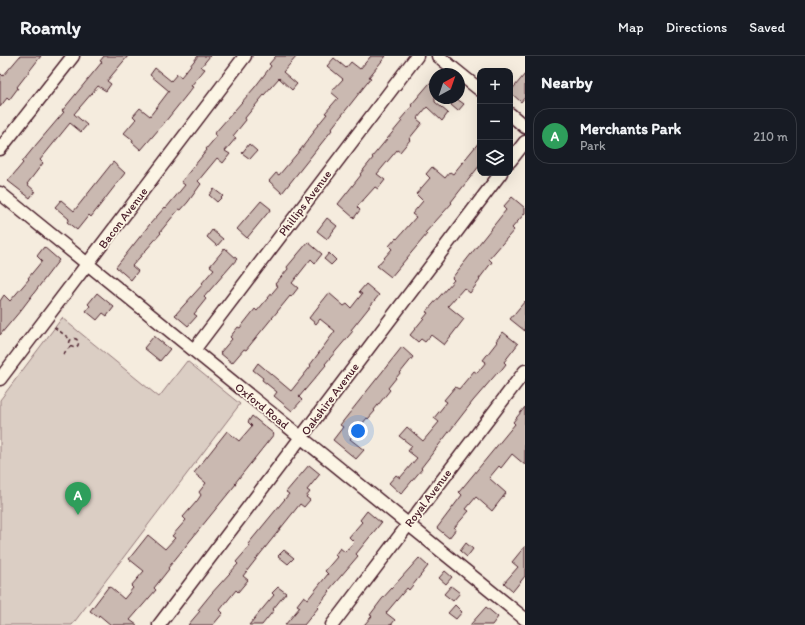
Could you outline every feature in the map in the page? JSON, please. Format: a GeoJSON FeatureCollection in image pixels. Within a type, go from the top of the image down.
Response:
{"type":"FeatureCollection","features":[{"type":"Feature","properties":{"kind":"street"},"geometry":{"type":"LineString","coordinates":[[0,149],[73,56]]}},
{"type":"Feature","properties":{"kind":"street","name":"Bacon Avenue"},"geometry":{"type":"LineString","coordinates":[[0,379],[245,56]]}},
{"type":"Feature","properties":{"kind":"street","name":"Phillips Avenue"},"geometry":{"type":"LineString","coordinates":[[194,350],[417,56]]}},
{"type":"Feature","properties":{"kind":"street"},"geometry":{"type":"LineString","coordinates":[[438,56],[477,88]]}},
{"type":"Feature","properties":{"kind":"street"},"geometry":{"type":"LineString","coordinates":[[513,117],[525,127]]}},
{"type":"Feature","properties":{"kind":"street"},"geometry":{"type":"LineString","coordinates":[[513,157],[525,142]]}},
{"type":"Feature","properties":{"kind":"street","name":"Oakshire Avenue"},"geometry":{"type":"LineString","coordinates":[[159,625],[499,176]]}},
{"type":"Feature","properties":{"kind":"street","name":"Oxford Road"},"geometry":{"type":"LineString","coordinates":[[0,193],[522,618]]}},
{"type":"Feature","properties":{"kind":"street","name":"Royal Avenue"},"geometry":{"type":"LineString","coordinates":[[332,625],[525,372]]}},
{"type":"Feature","properties":{"kind":"path"},"geometry":{"type":"LineString","coordinates":[[54,327],[70,340]]}},
{"type":"Feature","properties":{"kind":"path"},"geometry":{"type":"LineString","coordinates":[[63,354],[71,346],[76,347],[78,344],[78,340],[75,338],[71,338],[70,340]]}},
{"type":"Feature","properties":{"kind":"path"},"geometry":{"type":"LineString","coordinates":[[70,340],[69,345],[71,346]]}},
{"type":"Feature","properties":{"kind":"shaded area"},"geometry":{"type":"Polygon","coordinates":[[[62,318],[159,397],[187,361],[240,404],[72,625],[0,625],[0,400],[62,318]]]}},
{"type":"Feature","properties":{"kind":"building"},"geometry":{"type":"Polygon","coordinates":[[[20,56],[41,56],[9,100],[7,98],[0,107],[0,73],[3,76],[20,56]]]}},
{"type":"Feature","properties":{"kind":"building"},"geometry":{"type":"Polygon","coordinates":[[[104,56],[128,56],[107,81],[111,84],[106,91],[98,86],[74,114],[87,125],[81,132],[70,123],[40,160],[43,163],[27,184],[35,191],[30,198],[8,181],[64,112],[62,111],[102,62],[100,61],[104,56]]]}},
{"type":"Feature","properties":{"kind":"building"},"geometry":{"type":"Polygon","coordinates":[[[198,56],[210,56],[201,67],[205,69],[191,86],[193,87],[141,150],[132,142],[133,140],[124,133],[136,119],[133,116],[140,108],[150,116],[169,91],[150,75],[155,68],[171,81],[177,74],[181,77],[198,56]]]}},
{"type":"Feature","properties":{"kind":"building"},"geometry":{"type":"Polygon","coordinates":[[[276,56],[297,56],[283,72],[297,84],[292,90],[279,78],[264,95],[245,118],[246,120],[233,136],[236,138],[225,151],[230,154],[223,163],[217,158],[198,181],[201,184],[188,202],[181,210],[179,209],[160,232],[161,233],[132,266],[138,271],[131,280],[116,267],[150,224],[165,207],[166,208],[185,185],[181,182],[217,136],[214,134],[255,87],[271,66],[269,64],[276,56]]]}},
{"type":"Feature","properties":{"kind":"building"},"geometry":{"type":"Polygon","coordinates":[[[371,56],[386,56],[369,77],[371,78],[331,129],[332,130],[282,193],[269,181],[276,173],[279,175],[301,149],[327,114],[325,113],[338,98],[331,92],[343,79],[327,66],[334,58],[346,68],[351,62],[360,69],[371,56]]]}},
{"type":"Feature","properties":{"kind":"building"},"geometry":{"type":"Polygon","coordinates":[[[525,74],[525,97],[521,102],[513,95],[513,88],[525,74]]]}},
{"type":"Feature","properties":{"kind":"building"},"geometry":{"type":"Polygon","coordinates":[[[429,84],[429,104],[437,104],[448,113],[442,121],[427,107],[417,119],[422,123],[409,139],[410,140],[400,152],[397,150],[377,174],[385,180],[378,189],[375,187],[357,207],[360,210],[354,218],[338,204],[361,175],[360,174],[373,158],[372,157],[402,121],[400,120],[412,106],[411,105],[429,84]]]}},
{"type":"Feature","properties":{"kind":"building"},"geometry":{"type":"Polygon","coordinates":[[[452,104],[464,104],[458,111],[451,105],[452,104]]]}},
{"type":"Feature","properties":{"kind":"building"},"geometry":{"type":"Polygon","coordinates":[[[249,144],[257,151],[250,159],[242,153],[249,144]]]}},
{"type":"Feature","properties":{"kind":"building"},"geometry":{"type":"Polygon","coordinates":[[[477,145],[477,169],[451,202],[452,203],[425,233],[427,234],[391,277],[377,266],[392,249],[389,246],[416,217],[412,214],[423,201],[416,194],[430,178],[426,174],[432,167],[445,178],[450,172],[453,174],[477,145]]]}},
{"type":"Feature","properties":{"kind":"building"},"geometry":{"type":"Polygon","coordinates":[[[113,162],[125,173],[91,217],[89,215],[77,230],[67,222],[69,219],[55,207],[61,200],[74,211],[113,162]]]}},
{"type":"Feature","properties":{"kind":"building"},"geometry":{"type":"Polygon","coordinates":[[[214,189],[223,196],[217,202],[209,195],[214,189]]]}},
{"type":"Feature","properties":{"kind":"building"},"geometry":{"type":"Polygon","coordinates":[[[512,197],[525,208],[525,213],[512,228],[514,230],[489,259],[492,262],[470,293],[464,288],[448,306],[464,319],[444,345],[431,335],[425,342],[421,339],[418,342],[410,335],[428,313],[426,312],[454,280],[452,278],[506,210],[503,207],[512,197]]]}},
{"type":"Feature","properties":{"kind":"building"},"geometry":{"type":"Polygon","coordinates":[[[261,201],[271,209],[247,238],[237,229],[261,201]]]}},
{"type":"Feature","properties":{"kind":"building"},"geometry":{"type":"Polygon","coordinates":[[[327,218],[337,226],[327,239],[317,231],[327,218]]]}},
{"type":"Feature","properties":{"kind":"building"},"geometry":{"type":"Polygon","coordinates":[[[212,230],[223,239],[217,246],[207,237],[212,230]]]}},
{"type":"Feature","properties":{"kind":"building"},"geometry":{"type":"Polygon","coordinates":[[[308,242],[322,254],[315,263],[311,259],[292,283],[298,288],[246,350],[244,349],[232,363],[220,353],[232,339],[230,337],[238,327],[240,328],[255,309],[257,311],[278,286],[275,284],[308,242]]]}},
{"type":"Feature","properties":{"kind":"building"},"geometry":{"type":"Polygon","coordinates":[[[44,247],[59,260],[0,335],[0,301],[4,295],[10,301],[29,279],[28,278],[42,261],[37,256],[44,247]]]}},
{"type":"Feature","properties":{"kind":"building"},"geometry":{"type":"Polygon","coordinates":[[[225,248],[237,259],[204,297],[206,299],[194,314],[197,316],[188,326],[175,315],[203,284],[202,283],[214,269],[210,266],[225,248]]]}},
{"type":"Feature","properties":{"kind":"building"},"geometry":{"type":"Polygon","coordinates":[[[329,253],[336,260],[331,265],[324,259],[329,253]]]}},
{"type":"Feature","properties":{"kind":"building"},"geometry":{"type":"Polygon","coordinates":[[[366,284],[379,295],[351,330],[353,331],[299,397],[302,400],[292,411],[274,396],[277,392],[262,380],[263,378],[253,370],[258,363],[291,391],[311,366],[310,365],[335,331],[320,319],[316,324],[309,318],[329,293],[344,306],[347,304],[351,308],[362,294],[359,292],[366,284]]]}},
{"type":"Feature","properties":{"kind":"building"},"geometry":{"type":"Polygon","coordinates":[[[97,293],[114,307],[107,316],[103,313],[97,320],[86,311],[90,306],[88,304],[97,293]]]}},
{"type":"Feature","properties":{"kind":"building"},"geometry":{"type":"Polygon","coordinates":[[[525,301],[525,331],[510,319],[525,301]]]}},
{"type":"Feature","properties":{"kind":"building"},"geometry":{"type":"Polygon","coordinates":[[[503,332],[518,344],[504,362],[506,364],[473,401],[421,468],[422,469],[401,494],[389,483],[396,475],[400,478],[417,458],[408,451],[412,446],[399,436],[407,427],[423,441],[439,422],[434,418],[447,402],[444,400],[455,387],[459,389],[474,371],[477,373],[486,362],[483,360],[503,332]]]}},
{"type":"Feature","properties":{"kind":"building"},"geometry":{"type":"Polygon","coordinates":[[[154,336],[170,349],[160,361],[144,348],[154,336]]]}},
{"type":"Feature","properties":{"kind":"building"},"geometry":{"type":"Polygon","coordinates":[[[402,347],[413,357],[388,388],[390,390],[374,410],[375,411],[368,419],[367,418],[350,439],[364,450],[356,459],[333,440],[343,427],[340,425],[402,347]]]}},
{"type":"Feature","properties":{"kind":"building"},"geometry":{"type":"Polygon","coordinates":[[[525,407],[525,465],[512,454],[501,468],[499,466],[489,478],[506,493],[492,511],[476,497],[466,509],[469,511],[454,528],[456,529],[449,538],[437,528],[462,495],[459,492],[515,424],[513,422],[525,407]]]}},
{"type":"Feature","properties":{"kind":"building"},"geometry":{"type":"Polygon","coordinates":[[[252,416],[274,434],[235,483],[236,484],[168,568],[169,569],[154,588],[156,590],[130,620],[137,625],[111,625],[99,615],[98,617],[90,611],[109,586],[124,599],[133,588],[131,586],[144,571],[129,559],[148,535],[165,549],[175,538],[172,536],[186,520],[183,517],[197,501],[201,495],[199,492],[206,483],[194,473],[227,431],[239,441],[252,426],[248,422],[252,416]]]}},
{"type":"Feature","properties":{"kind":"building"},"geometry":{"type":"Polygon","coordinates":[[[309,465],[320,474],[307,490],[310,492],[306,497],[310,500],[304,507],[300,504],[243,576],[248,580],[238,592],[236,590],[220,610],[223,613],[213,625],[188,625],[200,611],[198,610],[211,594],[238,564],[236,562],[250,546],[248,544],[289,494],[286,492],[309,465]]]}},
{"type":"Feature","properties":{"kind":"building"},"geometry":{"type":"Polygon","coordinates":[[[367,511],[381,523],[356,554],[358,556],[329,590],[330,591],[317,607],[318,608],[304,625],[285,625],[300,607],[297,605],[304,596],[308,599],[328,574],[325,571],[337,557],[335,555],[340,548],[345,552],[354,542],[349,537],[362,522],[360,520],[367,511]]]}},
{"type":"Feature","properties":{"kind":"building"},"geometry":{"type":"Polygon","coordinates":[[[466,543],[473,549],[467,557],[460,551],[466,543]]]}},
{"type":"Feature","properties":{"kind":"building"},"geometry":{"type":"Polygon","coordinates":[[[525,546],[525,576],[513,591],[504,583],[518,567],[512,562],[525,546]]]}},
{"type":"Feature","properties":{"kind":"building"},"geometry":{"type":"Polygon","coordinates":[[[284,550],[294,558],[288,564],[278,556],[284,550]]]}},
{"type":"Feature","properties":{"kind":"building"},"geometry":{"type":"Polygon","coordinates":[[[419,558],[428,566],[409,590],[407,588],[386,613],[395,620],[391,625],[364,625],[372,616],[370,615],[382,599],[419,558]]]}},
{"type":"Feature","properties":{"kind":"building"},"geometry":{"type":"Polygon","coordinates":[[[445,571],[452,577],[446,584],[439,578],[445,571]]]}},
{"type":"Feature","properties":{"kind":"building"},"geometry":{"type":"Polygon","coordinates":[[[451,586],[460,593],[453,601],[444,594],[451,586]]]}},
{"type":"Feature","properties":{"kind":"building"},"geometry":{"type":"Polygon","coordinates":[[[278,587],[286,593],[273,609],[274,610],[262,625],[249,625],[274,595],[272,593],[278,587]]]}},
{"type":"Feature","properties":{"kind":"building"},"geometry":{"type":"Polygon","coordinates":[[[455,605],[462,612],[456,619],[448,613],[455,605]]]}},
{"type":"Feature","properties":{"kind":"building"},"geometry":{"type":"Polygon","coordinates":[[[486,607],[498,617],[492,625],[470,625],[486,607]]]}},
{"type":"Feature","properties":{"kind":"place","name":"Merchants Park"},"geometry":{"type":"Point","coordinates":[78,515]}}]}
